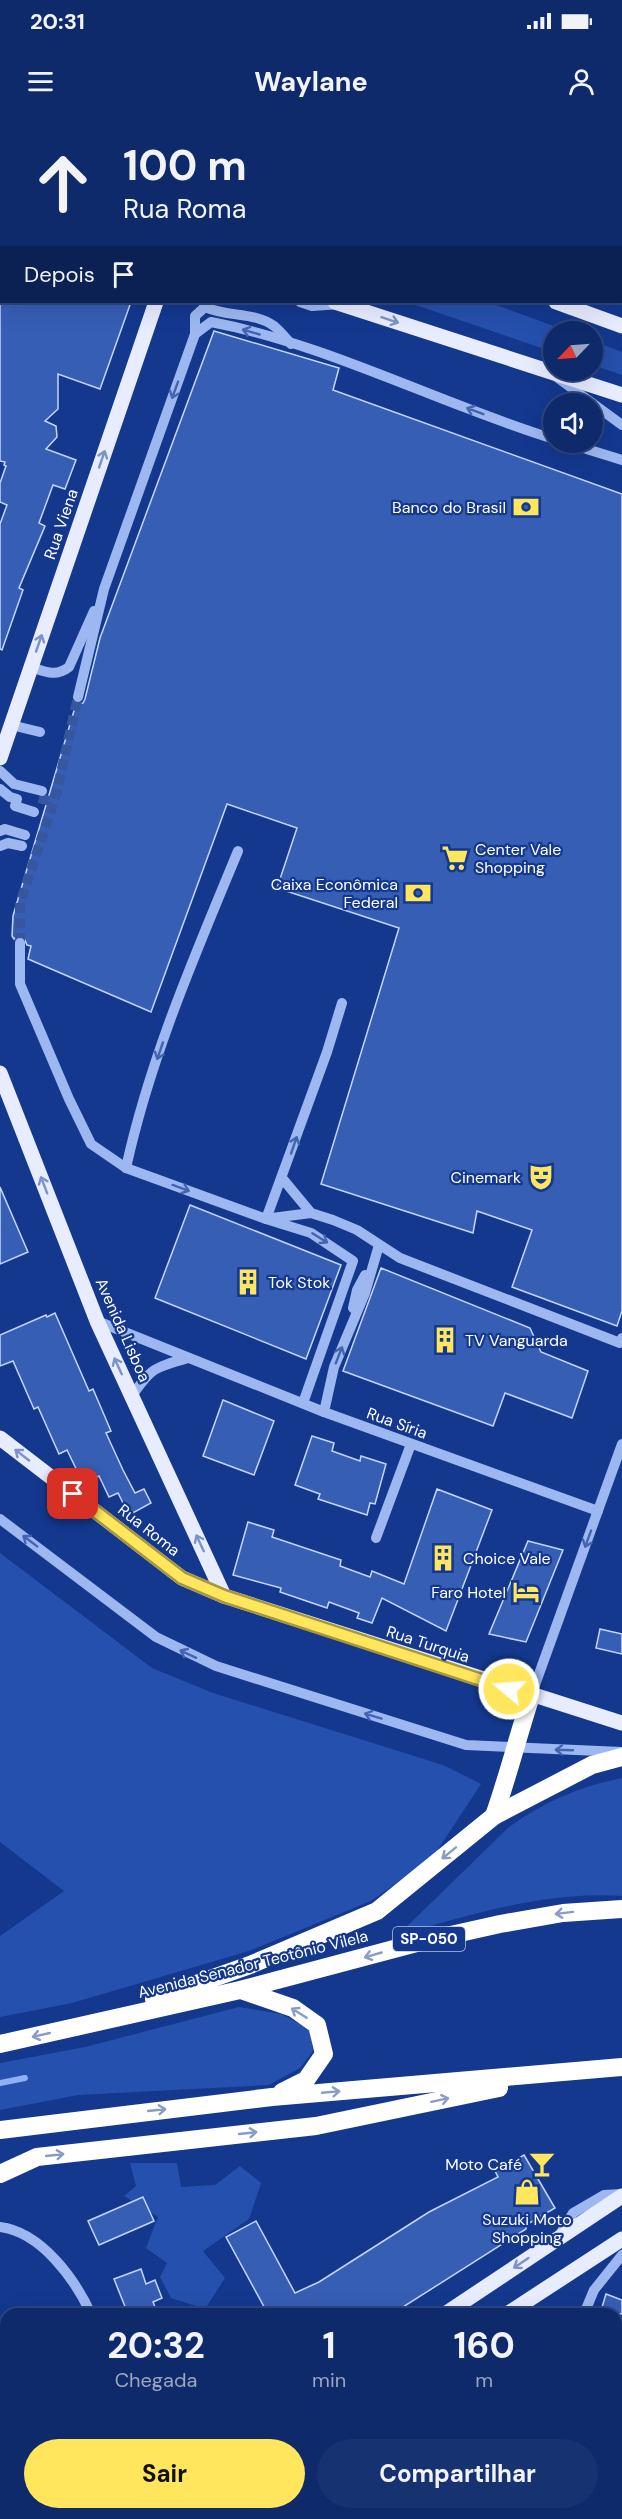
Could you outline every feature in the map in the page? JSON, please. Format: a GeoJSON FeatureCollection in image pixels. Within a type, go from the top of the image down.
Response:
{"type":"FeatureCollection","features":[{"type":"Feature","properties":{"kind":"highway"},"geometry":{"type":"LineString","coordinates":[[494,1816],[510,1772],[514,1749],[531,1696]]}},
{"type":"Feature","properties":{"kind":"highway"},"geometry":{"type":"LineString","coordinates":[[83,2025],[250,1965],[377,1911],[494,1816],[592,1766],[622,1757]]}},
{"type":"Feature","properties":{"kind":"highway","name":"Avenida Senador Teotônio Vilela"},"geometry":{"type":"LineString","coordinates":[[0,2044],[240,1990],[424,1941],[500,1924],[563,1913],[622,1909]]}},
{"type":"Feature","properties":{"kind":"highway"},"geometry":{"type":"LineString","coordinates":[[240,1990],[293,2008],[317,2025],[324,2054],[306,2080],[272,2097]]}},
{"type":"Feature","properties":{"kind":"highway"},"geometry":{"type":"LineString","coordinates":[[0,2130],[272,2097],[622,2067]]}},
{"type":"Feature","properties":{"kind":"highway"},"geometry":{"type":"LineString","coordinates":[[0,2174],[37,2157],[316,2126],[578,2072]]}},
{"type":"Feature","properties":{"kind":"main road","name":"Rua Viena"},"geometry":{"type":"LineString","coordinates":[[0,758],[156,303]]}},
{"type":"Feature","properties":{"kind":"main road"},"geometry":{"type":"LineString","coordinates":[[339,303],[543,369]]}},
{"type":"Feature","properties":{"kind":"main road"},"geometry":{"type":"LineString","coordinates":[[559,303],[622,326]]}},
{"type":"Feature","properties":{"kind":"main road"},"geometry":{"type":"LineString","coordinates":[[579,381],[622,395]]}},
{"type":"Feature","properties":{"kind":"main road","name":"Avenida Lisboa"},"geometry":{"type":"LineString","coordinates":[[0,1073],[97,1321],[224,1596]]}},
{"type":"Feature","properties":{"kind":"main road","name":"Rua Roma"},"geometry":{"type":"LineString","coordinates":[[0,1438],[182,1578],[224,1596]]}},
{"type":"Feature","properties":{"kind":"main road","name":"Rua Turquia"},"geometry":{"type":"LineString","coordinates":[[224,1596],[531,1696],[622,1723]]}},
{"type":"Feature","properties":{"kind":"main road"},"geometry":{"type":"LineString","coordinates":[[454,2308],[622,2195]]}},
{"type":"Feature","properties":{"kind":"main road"},"geometry":{"type":"LineString","coordinates":[[516,2308],[622,2239]]}},
{"type":"Feature","properties":{"kind":"street"},"geometry":{"type":"LineString","coordinates":[[303,303],[312,306],[339,303]]}},
{"type":"Feature","properties":{"kind":"street"},"geometry":{"type":"LineString","coordinates":[[31,667],[51,674],[62,673],[69,667],[104,589],[195,334],[195,316],[204,304],[230,315],[254,318],[273,325],[291,344]]}},
{"type":"Feature","properties":{"kind":"street"},"geometry":{"type":"LineString","coordinates":[[195,334],[211,322],[291,344],[543,435]]}},
{"type":"Feature","properties":{"kind":"street"},"geometry":{"type":"LineString","coordinates":[[563,381],[622,425]]}},
{"type":"Feature","properties":{"kind":"street"},"geometry":{"type":"LineString","coordinates":[[599,453],[622,460]]}},
{"type":"Feature","properties":{"kind":"street"},"geometry":{"type":"LineString","coordinates":[[78,697],[104,589]]}},
{"type":"Feature","properties":{"kind":"street"},"geometry":{"type":"LineString","coordinates":[[0,771],[14,784],[41,795],[12,790],[0,780]]}},
{"type":"Feature","properties":{"kind":"street"},"geometry":{"type":"LineString","coordinates":[[0,789],[10,797],[17,799],[15,806],[34,812]]}},
{"type":"Feature","properties":{"kind":"street"},"geometry":{"type":"LineString","coordinates":[[0,831],[5,829],[24,841],[0,846]]}},
{"type":"Feature","properties":{"kind":"street"},"geometry":{"type":"LineString","coordinates":[[126,1168],[136,1124],[178,996],[238,851]]}},
{"type":"Feature","properties":{"kind":"street"},"geometry":{"type":"LineString","coordinates":[[20,943],[20,984],[69,1099],[91,1144],[126,1168],[311,1233],[353,1261],[303,1403]]}},
{"type":"Feature","properties":{"kind":"street"},"geometry":{"type":"LineString","coordinates":[[266,1219],[342,1003]]}},
{"type":"Feature","properties":{"kind":"street"},"geometry":{"type":"LineString","coordinates":[[282,1178],[311,1213]]}},
{"type":"Feature","properties":{"kind":"street"},"geometry":{"type":"LineString","coordinates":[[266,1219],[311,1213],[357,1230],[400,1258],[620,1343],[622,1338]]}},
{"type":"Feature","properties":{"kind":"street"},"geometry":{"type":"LineString","coordinates":[[324,1412],[334,1367],[364,1293],[379,1245]]}},
{"type":"Feature","properties":{"kind":"street","name":"Rua Síria"},"geometry":{"type":"LineString","coordinates":[[97,1321],[324,1412],[598,1511]]}},
{"type":"Feature","properties":{"kind":"street"},"geometry":{"type":"LineString","coordinates":[[132,1396],[148,1373],[161,1365],[188,1358]]}},
{"type":"Feature","properties":{"kind":"street"},"geometry":{"type":"LineString","coordinates":[[376,1538],[411,1444]]}},
{"type":"Feature","properties":{"kind":"street"},"geometry":{"type":"LineString","coordinates":[[531,1696],[622,1444]]}},
{"type":"Feature","properties":{"kind":"street"},"geometry":{"type":"LineString","coordinates":[[0,1519],[156,1637],[194,1657],[239,1674],[466,1745],[514,1749],[622,1752]]}},
{"type":"Feature","properties":{"kind":"street"},"geometry":{"type":"LineString","coordinates":[[1,2225],[23,2234],[46,2251],[65,2272],[88,2308]]}},
{"type":"Feature","properties":{"kind":"street"},"geometry":{"type":"LineString","coordinates":[[586,2308],[594,2290],[622,2255]]}},
{"type":"Feature","properties":{"kind":"shaded area"},"geometry":{"type":"Polygon","coordinates":[[[410,303],[491,303],[543,322],[543,349],[410,303]]]}},
{"type":"Feature","properties":{"kind":"shaded area"},"geometry":{"type":"Polygon","coordinates":[[[603,345],[622,352],[622,375],[603,368],[603,345]]]}},
{"type":"Feature","properties":{"kind":"shaded area"},"geometry":{"type":"Polygon","coordinates":[[[0,1553],[152,1668],[213,1693],[443,1765],[481,1784],[433,1857],[371,1901],[249,1951],[72,2003],[0,2017],[0,1936],[64,1891],[0,1842],[0,1553]]]}},
{"type":"Feature","properties":{"kind":"shaded area"},"geometry":{"type":"Polygon","coordinates":[[[622,1778],[622,1896],[593,1895],[537,1901],[398,1935],[509,1827],[563,1796],[622,1778]]]}},
{"type":"Feature","properties":{"kind":"shaded area"},"geometry":{"type":"Polygon","coordinates":[[[239,2007],[281,2014],[310,2029],[313,2051],[300,2068],[269,2085],[78,2095],[0,2110],[0,2063],[85,2047],[239,2007]]]}},
{"type":"Feature","properties":{"kind":"shaded area"},"geometry":{"type":"Polygon","coordinates":[[[130,2163],[177,2163],[181,2187],[215,2185],[240,2166],[261,2183],[249,2219],[203,2251],[225,2278],[206,2308],[171,2298],[160,2277],[167,2263],[146,2248],[158,2217],[124,2196],[136,2186],[130,2163]]]}},
{"type":"Feature","properties":{"kind":"building"},"geometry":{"type":"Polygon","coordinates":[[[0,303],[131,303],[100,389],[58,374],[58,409],[45,421],[56,426],[57,437],[46,449],[76,460],[65,489],[53,485],[39,523],[45,526],[19,588],[23,590],[2,650],[0,649],[0,524],[7,505],[0,502],[0,483],[6,466],[5,462],[0,461],[0,303]]]}},
{"type":"Feature","properties":{"kind":"building","name":"Center Vale Shopping"},"geometry":{"type":"Polygon","coordinates":[[[214,331],[339,368],[333,390],[622,494],[622,1311],[617,1326],[512,1287],[532,1230],[477,1211],[473,1233],[321,1184],[399,928],[277,888],[297,828],[227,804],[151,1012],[28,959],[31,946],[27,945],[23,936],[17,936],[14,939],[12,936],[13,916],[76,704],[83,703],[85,699],[100,638],[214,331]]]}},
{"type":"Feature","properties":{"kind":"building"},"geometry":{"type":"Polygon","coordinates":[[[0,1187],[28,1252],[0,1264],[0,1187]]]}},
{"type":"Feature","properties":{"kind":"building","name":"Tok Stok"},"geometry":{"type":"Polygon","coordinates":[[[190,1205],[341,1265],[306,1359],[155,1298],[190,1205]]]}},
{"type":"Feature","properties":{"kind":"building","name":"TV Vanguarda"},"geometry":{"type":"Polygon","coordinates":[[[381,1268],[530,1328],[541,1352],[588,1371],[572,1418],[505,1393],[493,1426],[343,1371],[381,1268]]]}},
{"type":"Feature","properties":{"kind":"building"},"geometry":{"type":"Polygon","coordinates":[[[55,1313],[89,1391],[93,1389],[111,1431],[106,1433],[123,1470],[135,1493],[144,1489],[151,1503],[129,1515],[118,1493],[109,1497],[99,1476],[83,1483],[67,1450],[59,1454],[38,1407],[34,1409],[13,1361],[0,1366],[0,1335],[55,1313]]]}},
{"type":"Feature","properties":{"kind":"building"},"geometry":{"type":"Polygon","coordinates":[[[223,1400],[274,1421],[254,1475],[203,1456],[223,1400]]]}},
{"type":"Feature","properties":{"kind":"building"},"geometry":{"type":"Polygon","coordinates":[[[312,1436],[334,1443],[332,1451],[360,1461],[361,1456],[386,1464],[375,1504],[370,1503],[367,1515],[318,1499],[320,1494],[295,1485],[312,1436]]]}},
{"type":"Feature","properties":{"kind":"building"},"geometry":{"type":"Polygon","coordinates":[[[437,1489],[492,1510],[446,1631],[382,1598],[372,1623],[357,1618],[359,1613],[329,1602],[327,1608],[280,1592],[281,1588],[233,1575],[248,1522],[274,1530],[272,1537],[341,1560],[340,1566],[370,1577],[372,1571],[404,1584],[437,1489]]]}},
{"type":"Feature","properties":{"kind":"building","name":"Faro Hotel"},"geometry":{"type":"Polygon","coordinates":[[[528,1541],[563,1550],[526,1642],[489,1634],[528,1541]]]}},
{"type":"Feature","properties":{"kind":"building"},"geometry":{"type":"Polygon","coordinates":[[[600,1629],[622,1634],[622,1654],[596,1648],[600,1629]]]}},
{"type":"Feature","properties":{"kind":"building"},"geometry":{"type":"Polygon","coordinates":[[[524,2155],[555,2208],[401,2308],[265,2308],[226,2237],[256,2221],[295,2293],[319,2282],[429,2212],[498,2177],[495,2171],[524,2155]]]}},
{"type":"Feature","properties":{"kind":"building"},"geometry":{"type":"Polygon","coordinates":[[[143,2197],[154,2221],[99,2245],[88,2221],[143,2197]]]}},
{"type":"Feature","properties":{"kind":"building"},"geometry":{"type":"Polygon","coordinates":[[[141,2269],[146,2284],[155,2280],[162,2298],[153,2302],[156,2308],[126,2308],[114,2279],[141,2269]]]}},
{"type":"Feature","properties":{"kind":"building"},"geometry":{"type":"Polygon","coordinates":[[[606,2294],[622,2300],[622,2308],[602,2308],[606,2294]]]}},
{"type":"Feature","properties":{"kind":"waterway"},"geometry":{"type":"LineString","coordinates":[[0,2083],[25,2078]]}},
{"type":"Feature","properties":{"kind":"tunnel"},"geometry":{"type":"LineString","coordinates":[[20,943],[20,903],[56,795],[78,697]]}},
{"type":"Feature","properties":{"kind":"tunnel"},"geometry":{"type":"LineString","coordinates":[[39,798],[53,802]]}},
{"type":"Feature","properties":{"kind":"place","name":"Banco do Brasil"},"geometry":{"type":"Point","coordinates":[526,507]}},
{"type":"Feature","properties":{"kind":"place","name":"Center Vale Shopping"},"geometry":{"type":"Point","coordinates":[455,858]}},
{"type":"Feature","properties":{"kind":"place","name":"Caixa Econômica Federal"},"geometry":{"type":"Point","coordinates":[418,893]}},
{"type":"Feature","properties":{"kind":"place","name":"Cinemark"},"geometry":{"type":"Point","coordinates":[541,1177]}},
{"type":"Feature","properties":{"kind":"place","name":"Tok Stok"},"geometry":{"type":"Point","coordinates":[248,1282]}},
{"type":"Feature","properties":{"kind":"place","name":"TV Vanguarda"},"geometry":{"type":"Point","coordinates":[445,1340]}},
{"type":"Feature","properties":{"kind":"place","name":"Choice Vale"},"geometry":{"type":"Point","coordinates":[443,1558]}},
{"type":"Feature","properties":{"kind":"place","name":"Faro Hotel"},"geometry":{"type":"Point","coordinates":[526,1592]}},
{"type":"Feature","properties":{"kind":"place","name":"Moto Café"},"geometry":{"type":"Point","coordinates":[542,2164]}},
{"type":"Feature","properties":{"kind":"place","name":"Suzuki Moto Shopping"},"geometry":{"type":"Point","coordinates":[527,2192]}},
{"type":"Feature","properties":{"kind":"route"},"geometry":{"type":"LineString","coordinates":[[73,1494],[182,1578],[224,1596],[509,1689]]}}]}
